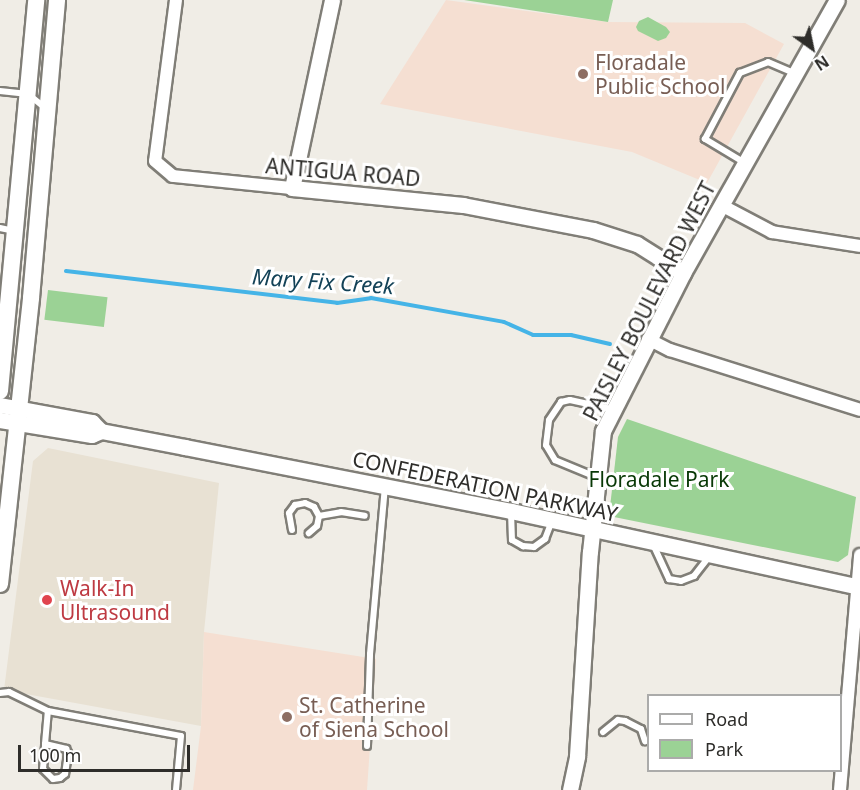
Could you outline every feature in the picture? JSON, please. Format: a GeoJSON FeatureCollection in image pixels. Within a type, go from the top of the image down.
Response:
{"type":"FeatureCollection","features":[{"type":"Feature","properties":{"kind":"main road"},"geometry":{"type":"LineString","coordinates":[[0,391],[8,230],[28,94],[36,0]]}},
{"type":"Feature","properties":{"kind":"main road"},"geometry":{"type":"LineString","coordinates":[[0,584],[48,112],[57,0]]}},
{"type":"Feature","properties":{"kind":"street","name":"ANTIGUA ROAD"},"geometry":{"type":"LineString","coordinates":[[176,0],[155,161],[173,176],[463,205],[593,230],[637,244],[683,273]]}},
{"type":"Feature","properties":{"kind":"street"},"geometry":{"type":"LineString","coordinates":[[292,188],[332,0]]}},
{"type":"Feature","properties":{"kind":"street","name":"PAISLEY BOULEVARD WEST"},"geometry":{"type":"LineString","coordinates":[[570,790],[577,756],[593,529],[603,431],[611,409],[683,273],[837,0]]}},
{"type":"Feature","properties":{"kind":"street"},"geometry":{"type":"LineString","coordinates":[[721,205],[772,232],[860,246]]}},
{"type":"Feature","properties":{"kind":"street"},"geometry":{"type":"LineString","coordinates":[[648,339],[670,350],[860,410]]}},
{"type":"Feature","properties":{"kind":"street","name":"CONFEDERATION PARKWAY"},"geometry":{"type":"LineString","coordinates":[[0,405],[18,416],[92,435],[101,431],[552,520],[858,586]]}},
{"type":"Feature","properties":{"kind":"street","name":"CONFEDERATION PARKWAY"},"geometry":{"type":"LineString","coordinates":[[0,420],[18,416]]}},
{"type":"Feature","properties":{"kind":"street"},"geometry":{"type":"LineString","coordinates":[[842,767],[860,555]]}},
{"type":"Feature","properties":{"kind":"street"},"geometry":{"type":"LineString","coordinates":[[840,790],[842,772]]}},
{"type":"Feature","properties":{"kind":"lane"},"geometry":{"type":"LineString","coordinates":[[745,163],[705,139],[740,73],[768,62],[796,74]]}},
{"type":"Feature","properties":{"kind":"lane"},"geometry":{"type":"LineString","coordinates":[[0,92],[28,94],[48,112]]}},
{"type":"Feature","properties":{"kind":"lane"},"geometry":{"type":"LineString","coordinates":[[598,478],[555,460],[546,445],[549,420],[561,402],[570,400],[611,409]]}},
{"type":"Feature","properties":{"kind":"lane"},"geometry":{"type":"LineString","coordinates":[[367,746],[371,643],[385,487]]}},
{"type":"Feature","properties":{"kind":"lane"},"geometry":{"type":"LineString","coordinates":[[292,530],[288,518],[295,505],[310,504],[319,516],[317,526],[309,533]]}},
{"type":"Feature","properties":{"kind":"lane"},"geometry":{"type":"LineString","coordinates":[[319,516],[341,512],[364,516]]}},
{"type":"Feature","properties":{"kind":"lane"},"geometry":{"type":"LineString","coordinates":[[511,512],[512,540],[523,546],[534,547],[545,539],[552,520]]}},
{"type":"Feature","properties":{"kind":"lane"},"geometry":{"type":"LineString","coordinates":[[651,542],[669,579],[681,581],[694,576],[712,554]]}},
{"type":"Feature","properties":{"kind":"lane"},"geometry":{"type":"LineString","coordinates":[[0,693],[9,692],[48,711],[181,736],[176,790]]}},
{"type":"Feature","properties":{"kind":"lane"},"geometry":{"type":"LineString","coordinates":[[45,744],[66,749],[68,753],[65,774],[60,778],[53,779],[43,770],[45,744],[48,711]]}},
{"type":"Feature","properties":{"kind":"lane"},"geometry":{"type":"LineString","coordinates":[[603,732],[618,720],[625,721],[641,729],[645,741]]}},
{"type":"Feature","properties":{"kind":"shaded area","name":"Floradale Public School"},"geometry":{"type":"Polygon","coordinates":[[[446,0],[608,22],[745,23],[784,44],[707,183],[632,152],[380,104],[446,0]]]}},
{"type":"Feature","properties":{"kind":"shaded area"},"geometry":{"type":"Polygon","coordinates":[[[48,448],[219,483],[204,632],[201,726],[4,690],[33,461],[48,448]]]}},
{"type":"Feature","properties":{"kind":"shaded area","name":"St. Catherine of Siena School"},"geometry":{"type":"Polygon","coordinates":[[[204,632],[376,659],[367,790],[193,790],[201,726],[204,632]]]}},
{"type":"Feature","properties":{"kind":"green space"},"geometry":{"type":"Polygon","coordinates":[[[464,0],[613,0],[608,22],[464,0]]]}},
{"type":"Feature","properties":{"kind":"green space"},"geometry":{"type":"Polygon","coordinates":[[[648,17],[666,27],[670,32],[666,38],[658,41],[638,31],[636,27],[639,21],[648,17]]]}},
{"type":"Feature","properties":{"kind":"green space"},"geometry":{"type":"Polygon","coordinates":[[[48,290],[108,297],[104,327],[44,320],[48,290]]]}},
{"type":"Feature","properties":{"kind":"green space","name":"Floradale Park"},"geometry":{"type":"Polygon","coordinates":[[[627,419],[856,497],[848,555],[838,562],[609,516],[618,437],[627,419]]]}},
{"type":"Feature","properties":{"kind":"waterway","name":"Mary Fix Creek"},"geometry":{"type":"LineString","coordinates":[[66,271],[337,303],[371,298],[504,322],[533,335],[571,335],[610,344]]}},
{"type":"Feature","properties":{"kind":"place","name":"Floradale Public School"},"geometry":{"type":"Point","coordinates":[583,74]}},
{"type":"Feature","properties":{"kind":"place","name":"Walk-In Ultrasound"},"geometry":{"type":"Point","coordinates":[47,600]}},
{"type":"Feature","properties":{"kind":"place","name":"St. Catherine of Siena School"},"geometry":{"type":"Point","coordinates":[287,717]}}]}
